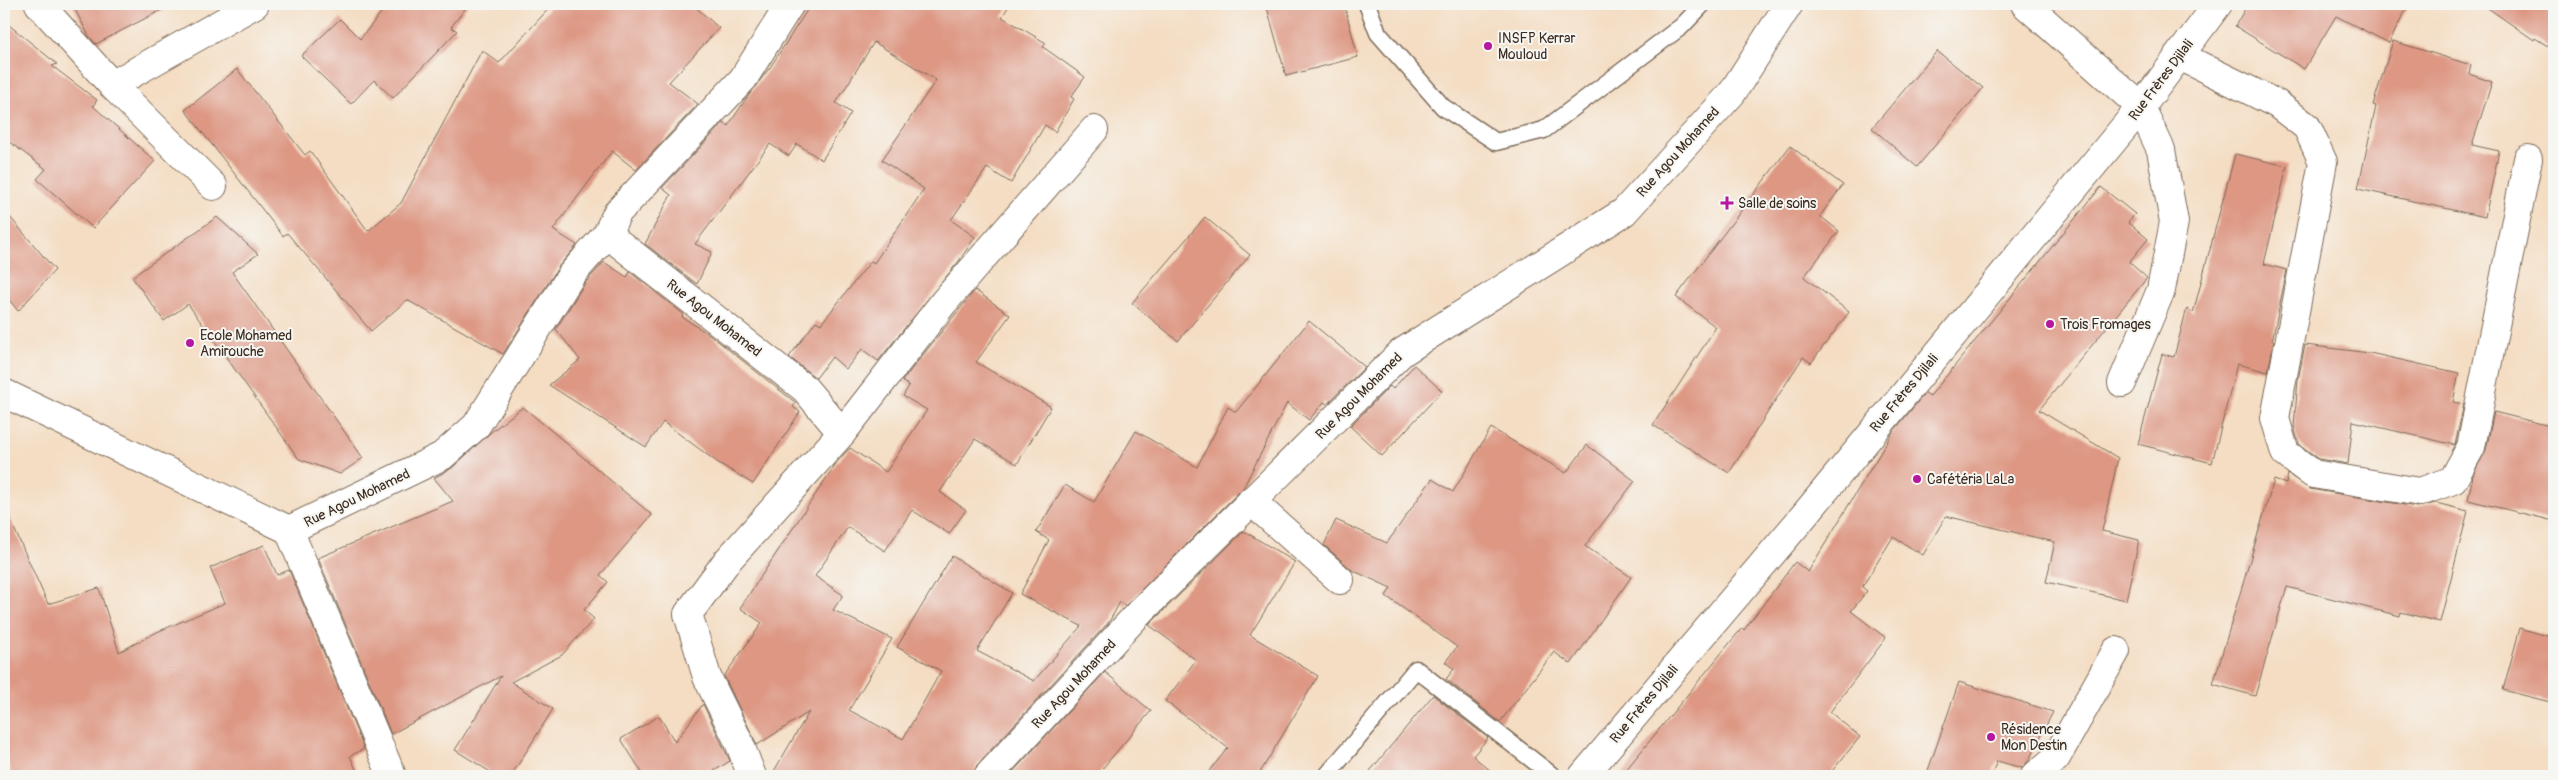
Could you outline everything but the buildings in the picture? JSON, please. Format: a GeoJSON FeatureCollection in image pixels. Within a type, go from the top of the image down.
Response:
{"type":"FeatureCollection","features":[{"type":"Feature","properties":{"kind":"street"},"geometry":{"type":"LineString","coordinates":[[39,4],[112,85],[213,186]]}},
{"type":"Feature","properties":{"kind":"street"},"geometry":{"type":"LineString","coordinates":[[112,85],[255,4]]}},
{"type":"Feature","properties":{"kind":"street"},"geometry":{"type":"LineString","coordinates":[[607,234],[617,213],[743,79],[790,4]]}},
{"type":"Feature","properties":{"kind":"street","name":"Rue Agou Mohamed"},"geometry":{"type":"LineString","coordinates":[[988,776],[1138,614],[1401,353],[1624,212],[1732,93],[1789,4]]}},
{"type":"Feature","properties":{"kind":"street"},"geometry":{"type":"LineString","coordinates":[[2025,4],[2141,107],[2161,150],[2174,222],[2161,290],[2122,383]]}},
{"type":"Feature","properties":{"kind":"street","name":"Rue Frères Djilali"},"geometry":{"type":"LineString","coordinates":[[1583,776],[1808,511],[2141,107],[2178,55],[2218,4]]}},
{"type":"Feature","properties":{"kind":"street"},"geometry":{"type":"LineString","coordinates":[[2178,55],[2277,104],[2307,127],[2323,162],[2275,418],[2285,452],[2313,474],[2420,492],[2453,480],[2471,447],[2528,159]]}},
{"type":"Feature","properties":{"kind":"street"},"geometry":{"type":"LineString","coordinates":[[752,776],[739,742],[707,677],[688,614],[727,561],[842,433],[944,302],[1094,130]]}},
{"type":"Feature","properties":{"kind":"street","name":"Rue Agou Mohamed"},"geometry":{"type":"LineString","coordinates":[[289,530],[442,456],[476,426],[572,274],[607,234],[805,389],[842,433]]}},
{"type":"Feature","properties":{"kind":"street"},"geometry":{"type":"LineString","coordinates":[[4,392],[289,530],[392,776]]}},
{"type":"Feature","properties":{"kind":"street"},"geometry":{"type":"LineString","coordinates":[[1251,501],[1340,580]]}},
{"type":"Feature","properties":{"kind":"street"},"geometry":{"type":"LineString","coordinates":[[2035,776],[2056,758],[2116,651]]}},
{"type":"Feature","properties":{"kind":"lane"},"geometry":{"type":"LineString","coordinates":[[1367,4],[1378,33],[1443,107],[1496,142],[1544,130],[1682,26],[1703,4]]}},
{"type":"Feature","properties":{"kind":"lane"},"geometry":{"type":"LineString","coordinates":[[1329,776],[1328,774],[1416,669],[1553,776]]}},
{"type":"Feature","properties":{"kind":"place","name":"INSFP Kerrar Mouloud"},"geometry":{"type":"Point","coordinates":[1488,46]}},
{"type":"Feature","properties":{"kind":"place","name":"Salle de soins"},"geometry":{"type":"Point","coordinates":[1727,203]}},
{"type":"Feature","properties":{"kind":"place","name":"Trois Fromages"},"geometry":{"type":"Point","coordinates":[2050,324]}},
{"type":"Feature","properties":{"kind":"place","name":"Ecole Mohamed Amirouche"},"geometry":{"type":"Point","coordinates":[190,343]}},
{"type":"Feature","properties":{"kind":"place","name":"Cafétéria LaLa"},"geometry":{"type":"Point","coordinates":[1917,479]}},
{"type":"Feature","properties":{"kind":"place","name":"Résidence Mon Destin"},"geometry":{"type":"Point","coordinates":[1991,737]}}]}
